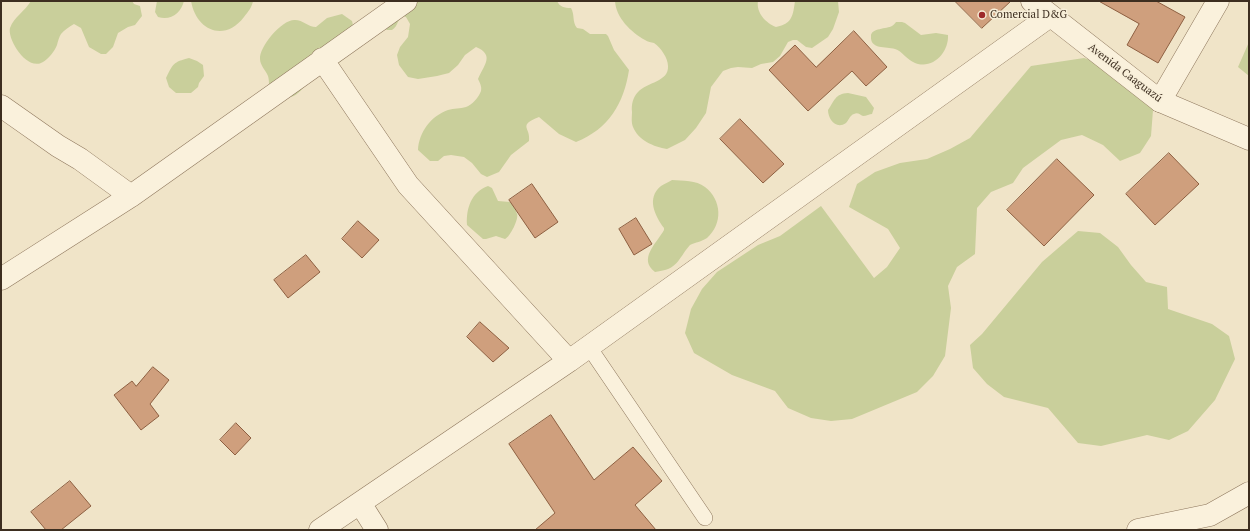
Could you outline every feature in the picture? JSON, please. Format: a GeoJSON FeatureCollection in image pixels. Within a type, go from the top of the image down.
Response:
{"type":"FeatureCollection","features":[{"type":"Feature","properties":{"kind":"street"},"geometry":{"type":"LineString","coordinates":[[1,280],[131,196],[322,59],[406,1]]}},
{"type":"Feature","properties":{"kind":"street","name":"Avenida Caaguazú"},"geometry":{"type":"LineString","coordinates":[[1032,1],[1160,101],[1249,139]]}},
{"type":"Feature","properties":{"kind":"street"},"geometry":{"type":"LineString","coordinates":[[1160,101],[1218,1]]}},
{"type":"Feature","properties":{"kind":"street"},"geometry":{"type":"LineString","coordinates":[[320,530],[569,361],[1050,16]]}},
{"type":"Feature","properties":{"kind":"street"},"geometry":{"type":"LineString","coordinates":[[322,59],[408,185],[569,361]]}},
{"type":"Feature","properties":{"kind":"street"},"geometry":{"type":"LineString","coordinates":[[1,106],[58,146],[80,159],[131,196]]}},
{"type":"Feature","properties":{"kind":"street"},"geometry":{"type":"LineString","coordinates":[[1138,530],[1210,516],[1249,494]]}},
{"type":"Feature","properties":{"kind":"street"},"geometry":{"type":"LineString","coordinates":[[360,503],[377,530]]}},
{"type":"Feature","properties":{"kind":"lane"},"geometry":{"type":"LineString","coordinates":[[588,347],[705,518]]}},
{"type":"Feature","properties":{"kind":"green space"},"geometry":{"type":"Polygon","coordinates":[[[31,1],[132,1],[134,4],[140,6],[142,16],[135,25],[118,33],[113,47],[106,54],[101,54],[89,47],[81,28],[74,24],[61,34],[56,47],[49,57],[43,62],[37,64],[25,59],[19,53],[10,33],[12,24],[31,1]]]}},
{"type":"Feature","properties":{"kind":"green space"},"geometry":{"type":"Polygon","coordinates":[[[157,1],[184,1],[183,5],[175,15],[163,18],[158,17],[155,12],[157,1]]]}},
{"type":"Feature","properties":{"kind":"green space"},"geometry":{"type":"Polygon","coordinates":[[[191,1],[253,1],[244,17],[236,25],[228,30],[220,31],[212,30],[205,26],[194,11],[191,1]]]}},
{"type":"Feature","properties":{"kind":"green space"},"geometry":{"type":"Polygon","coordinates":[[[392,1],[557,1],[562,7],[571,8],[577,28],[583,29],[590,34],[606,34],[614,50],[629,70],[627,82],[619,104],[613,114],[598,130],[588,137],[576,142],[559,134],[539,117],[532,120],[526,127],[529,141],[511,155],[499,172],[487,177],[481,174],[472,163],[464,157],[451,155],[444,156],[438,161],[430,161],[418,150],[423,131],[436,116],[450,109],[466,107],[479,96],[481,86],[478,79],[487,57],[482,50],[476,47],[465,55],[458,65],[449,73],[418,79],[408,77],[399,65],[397,55],[400,47],[408,37],[410,24],[406,17],[403,16],[392,30],[387,30],[383,27],[392,1]]]}},
{"type":"Feature","properties":{"kind":"green space"},"geometry":{"type":"Polygon","coordinates":[[[615,1],[758,1],[759,10],[762,17],[776,27],[782,26],[789,21],[793,14],[795,1],[838,1],[839,12],[833,29],[828,37],[812,48],[806,47],[797,40],[793,40],[788,42],[780,56],[773,62],[761,64],[752,68],[738,67],[723,71],[711,87],[706,113],[696,128],[685,140],[667,149],[652,145],[635,132],[632,125],[632,104],[638,92],[661,79],[665,75],[668,66],[667,60],[662,50],[657,45],[640,37],[625,24],[618,13],[615,1]]]}},
{"type":"Feature","properties":{"kind":"green space"},"geometry":{"type":"Polygon","coordinates":[[[342,14],[352,21],[353,24],[353,45],[351,51],[344,59],[309,82],[293,96],[284,96],[269,86],[268,76],[260,59],[267,41],[278,29],[284,24],[295,20],[316,27],[327,18],[342,14]]]}},
{"type":"Feature","properties":{"kind":"green space"},"geometry":{"type":"Polygon","coordinates":[[[896,22],[905,23],[921,35],[936,33],[948,35],[946,48],[934,62],[922,65],[912,62],[898,50],[879,47],[873,44],[871,36],[874,31],[890,27],[896,22]]]}},
{"type":"Feature","properties":{"kind":"green space"},"geometry":{"type":"Polygon","coordinates":[[[1249,42],[1249,76],[1238,67],[1249,42]]]}},
{"type":"Feature","properties":{"kind":"green space"},"geometry":{"type":"Polygon","coordinates":[[[189,58],[203,65],[204,76],[198,87],[191,93],[176,93],[169,87],[166,78],[174,64],[189,58]]]}},
{"type":"Feature","properties":{"kind":"green space"},"geometry":{"type":"Polygon","coordinates":[[[1084,58],[1106,65],[1125,76],[1153,110],[1151,136],[1140,153],[1120,161],[1103,145],[1082,135],[1061,140],[1023,168],[1013,183],[991,192],[977,208],[975,254],[957,267],[948,286],[951,308],[945,356],[933,376],[917,392],[852,419],[831,421],[811,418],[788,408],[775,391],[732,375],[694,353],[685,333],[691,309],[702,289],[717,272],[758,245],[780,236],[821,206],[874,278],[887,267],[900,248],[888,229],[849,207],[857,184],[875,172],[900,163],[927,159],[970,138],[1031,66],[1084,58]]]}},
{"type":"Feature","properties":{"kind":"green space"},"geometry":{"type":"Polygon","coordinates":[[[848,93],[866,97],[874,108],[872,114],[863,116],[855,113],[851,115],[846,123],[842,125],[836,124],[829,117],[828,110],[838,96],[848,93]]]}},
{"type":"Feature","properties":{"kind":"green space"},"geometry":{"type":"Polygon","coordinates":[[[672,180],[694,182],[705,187],[711,192],[717,205],[718,219],[716,226],[707,238],[690,245],[677,263],[669,269],[655,272],[650,267],[648,257],[664,228],[655,213],[653,201],[656,191],[661,186],[672,180]]]}},
{"type":"Feature","properties":{"kind":"green space"},"geometry":{"type":"Polygon","coordinates":[[[488,186],[492,188],[498,201],[510,202],[517,212],[512,232],[505,239],[496,236],[483,239],[467,225],[467,213],[471,202],[477,192],[488,186]]]}},
{"type":"Feature","properties":{"kind":"green space"},"geometry":{"type":"Polygon","coordinates":[[[1078,231],[1100,233],[1118,247],[1146,282],[1167,287],[1168,309],[1212,324],[1229,336],[1235,359],[1215,400],[1188,431],[1169,440],[1147,435],[1101,446],[1078,443],[1048,408],[1004,397],[987,384],[973,368],[970,345],[982,334],[1042,262],[1078,231]]]}},
{"type":"Feature","properties":{"kind":"building","name":"Comercial D&G"},"geometry":{"type":"Polygon","coordinates":[[[955,1],[1011,1],[982,28],[955,1]]]}},
{"type":"Feature","properties":{"kind":"building"},"geometry":{"type":"Polygon","coordinates":[[[1099,1],[1156,1],[1185,17],[1158,63],[1127,45],[1139,24],[1099,1]]]}},
{"type":"Feature","properties":{"kind":"building"},"geometry":{"type":"Polygon","coordinates":[[[854,31],[887,67],[866,86],[852,71],[808,111],[769,70],[795,45],[816,67],[854,31]]]}},
{"type":"Feature","properties":{"kind":"building"},"geometry":{"type":"Polygon","coordinates":[[[740,119],[784,164],[763,183],[720,139],[740,119]]]}},
{"type":"Feature","properties":{"kind":"building"},"geometry":{"type":"Polygon","coordinates":[[[1169,153],[1199,184],[1155,225],[1126,194],[1169,153]]]}},
{"type":"Feature","properties":{"kind":"building"},"geometry":{"type":"Polygon","coordinates":[[[1057,159],[1094,195],[1044,246],[1007,210],[1057,159]]]}},
{"type":"Feature","properties":{"kind":"building"},"geometry":{"type":"Polygon","coordinates":[[[532,184],[558,222],[535,238],[509,200],[532,184]]]}},
{"type":"Feature","properties":{"kind":"building"},"geometry":{"type":"Polygon","coordinates":[[[636,218],[652,244],[634,255],[619,229],[636,218]]]}},
{"type":"Feature","properties":{"kind":"building"},"geometry":{"type":"Polygon","coordinates":[[[358,221],[379,240],[362,258],[342,239],[358,221]]]}},
{"type":"Feature","properties":{"kind":"building"},"geometry":{"type":"Polygon","coordinates":[[[306,255],[320,272],[288,298],[274,280],[306,255]]]}},
{"type":"Feature","properties":{"kind":"building"},"geometry":{"type":"Polygon","coordinates":[[[480,322],[509,348],[493,362],[467,337],[480,322]]]}},
{"type":"Feature","properties":{"kind":"building"},"geometry":{"type":"Polygon","coordinates":[[[153,367],[169,380],[150,404],[159,416],[141,430],[114,395],[132,381],[136,386],[153,367]]]}},
{"type":"Feature","properties":{"kind":"building"},"geometry":{"type":"Polygon","coordinates":[[[551,415],[594,480],[633,447],[662,481],[635,505],[656,530],[535,530],[555,513],[509,444],[551,415]]]}},
{"type":"Feature","properties":{"kind":"building"},"geometry":{"type":"Polygon","coordinates":[[[236,423],[251,438],[235,455],[220,440],[236,423]]]}},
{"type":"Feature","properties":{"kind":"building"},"geometry":{"type":"Polygon","coordinates":[[[70,481],[91,506],[61,530],[46,530],[31,512],[70,481]]]}},
{"type":"Feature","properties":{"kind":"place","name":"Comercial D&G"},"geometry":{"type":"Point","coordinates":[982,15]}}]}
